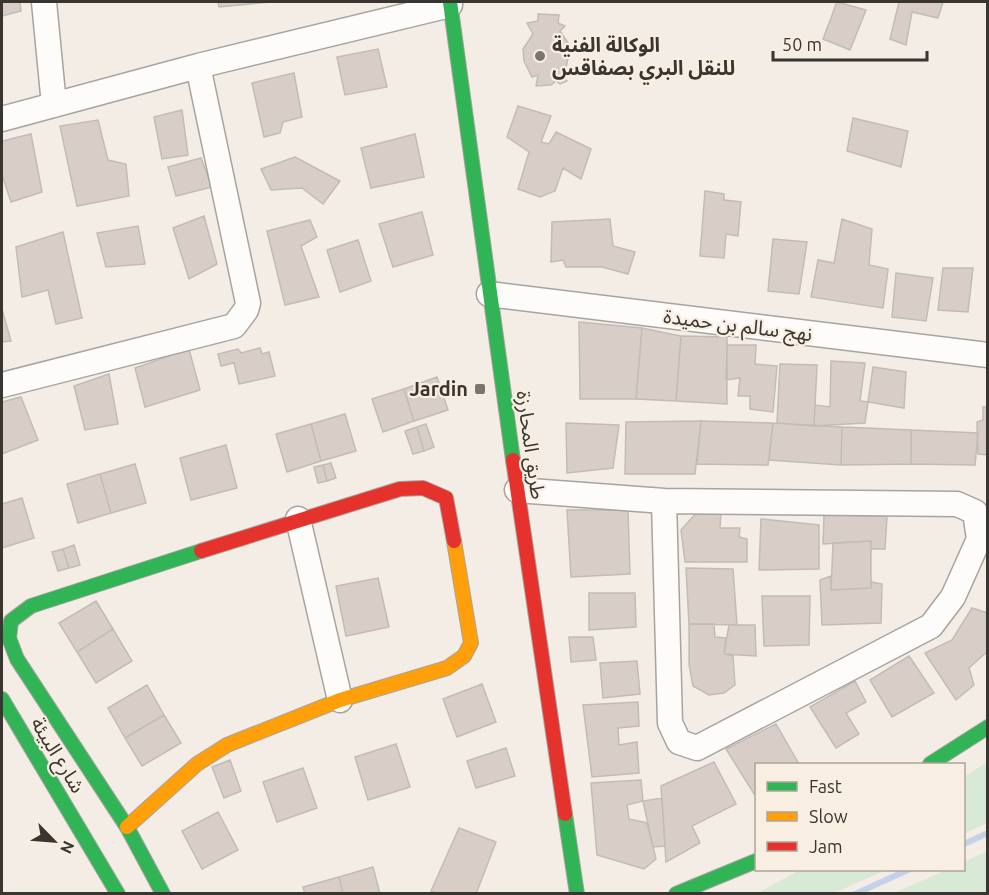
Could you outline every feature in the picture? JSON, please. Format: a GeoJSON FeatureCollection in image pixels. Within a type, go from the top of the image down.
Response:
{"type":"FeatureCollection","features":[{"type":"Feature","properties":{"kind":"street"},"geometry":{"type":"LineString","coordinates":[[44,2],[54,105]]}},
{"type":"Feature","properties":{"kind":"street"},"geometry":{"type":"LineString","coordinates":[[2,119],[198,66],[450,3]]}},
{"type":"Feature","properties":{"kind":"street","name":"طريق المحارزة"},"geometry":{"type":"LineString","coordinates":[[450,3],[489,294],[577,894]]}},
{"type":"Feature","properties":{"kind":"street"},"geometry":{"type":"LineString","coordinates":[[2,385],[234,326],[242,318],[248,303],[198,66]]}},
{"type":"Feature","properties":{"kind":"street","name":"نهج سالم بن حميدة"},"geometry":{"type":"LineString","coordinates":[[489,294],[987,355]]}},
{"type":"Feature","properties":{"kind":"street"},"geometry":{"type":"LineString","coordinates":[[127,827],[197,764],[227,745],[340,700],[447,668],[458,662],[470,648],[465,594],[449,505],[438,492],[413,486],[298,519],[31,606],[11,621],[9,638],[17,659],[127,827],[163,894]]}},
{"type":"Feature","properties":{"kind":"street"},"geometry":{"type":"LineString","coordinates":[[517,490],[664,501],[957,504],[975,513],[979,539],[952,597],[932,626],[697,748],[679,742],[670,723],[664,501]]}},
{"type":"Feature","properties":{"kind":"street"},"geometry":{"type":"LineString","coordinates":[[298,519],[340,700]]}},
{"type":"Feature","properties":{"kind":"street","name":"شارع البيئة"},"geometry":{"type":"LineString","coordinates":[[2,699],[118,894]]}},
{"type":"Feature","properties":{"kind":"street"},"geometry":{"type":"LineString","coordinates":[[933,763],[987,727]]}},
{"type":"Feature","properties":{"kind":"street"},"geometry":{"type":"LineString","coordinates":[[676,894],[755,862]]}},
{"type":"Feature","properties":{"kind":"street"},"geometry":{"type":"LineString","coordinates":[[717,894],[755,862]]}},
{"type":"Feature","properties":{"kind":"green space"},"geometry":{"type":"Polygon","coordinates":[[[987,762],[987,823],[965,834],[965,776],[987,762]]]}},
{"type":"Feature","properties":{"kind":"green space"},"geometry":{"type":"Polygon","coordinates":[[[987,851],[987,893],[894,893],[944,871],[965,871],[965,862],[987,851]]]}},
{"type":"Feature","properties":{"kind":"green space"},"geometry":{"type":"Polygon","coordinates":[[[798,871],[884,871],[834,893],[758,893],[798,871]]]}},
{"type":"Feature","properties":{"kind":"building"},"geometry":{"type":"Polygon","coordinates":[[[2,2],[20,2],[21,11],[2,16],[2,2]]]}},
{"type":"Feature","properties":{"kind":"building"},"geometry":{"type":"Polygon","coordinates":[[[218,2],[270,2],[219,7],[218,2]]]}},
{"type":"Feature","properties":{"kind":"building"},"geometry":{"type":"Polygon","coordinates":[[[837,2],[866,10],[850,50],[823,39],[837,2]]]}},
{"type":"Feature","properties":{"kind":"building"},"geometry":{"type":"Polygon","coordinates":[[[899,2],[943,2],[938,18],[912,12],[906,45],[890,39],[899,2]]]}},
{"type":"Feature","properties":{"kind":"building"},"geometry":{"type":"Polygon","coordinates":[[[538,14],[559,15],[558,23],[565,26],[560,31],[568,43],[569,55],[561,75],[567,81],[560,84],[556,81],[551,85],[536,86],[538,75],[532,77],[524,61],[523,49],[533,34],[527,23],[538,21],[538,14]]]}},
{"type":"Feature","properties":{"kind":"building"},"geometry":{"type":"Polygon","coordinates":[[[378,49],[387,87],[345,95],[337,57],[378,49]]]}},
{"type":"Feature","properties":{"kind":"building"},"geometry":{"type":"Polygon","coordinates":[[[294,73],[302,117],[283,122],[280,133],[264,137],[252,83],[294,73]]]}},
{"type":"Feature","properties":{"kind":"building"},"geometry":{"type":"Polygon","coordinates":[[[518,106],[551,116],[541,142],[549,144],[556,132],[591,149],[581,179],[563,168],[555,191],[540,197],[518,189],[529,152],[507,137],[518,106]]]}},
{"type":"Feature","properties":{"kind":"building"},"geometry":{"type":"Polygon","coordinates":[[[182,110],[188,155],[162,159],[154,117],[182,110]]]}},
{"type":"Feature","properties":{"kind":"building"},"geometry":{"type":"Polygon","coordinates":[[[853,118],[908,131],[901,167],[847,151],[853,118]]]}},
{"type":"Feature","properties":{"kind":"building"},"geometry":{"type":"Polygon","coordinates":[[[98,120],[108,160],[126,164],[129,196],[77,206],[60,126],[98,120]]]}},
{"type":"Feature","properties":{"kind":"building"},"geometry":{"type":"Polygon","coordinates":[[[31,134],[42,192],[11,202],[2,175],[2,141],[31,134]]]}},
{"type":"Feature","properties":{"kind":"building"},"geometry":{"type":"Polygon","coordinates":[[[415,134],[424,177],[371,188],[361,148],[415,134]]]}},
{"type":"Feature","properties":{"kind":"building"},"geometry":{"type":"Polygon","coordinates":[[[295,157],[340,181],[323,204],[302,188],[271,190],[261,169],[295,157]]]}},
{"type":"Feature","properties":{"kind":"building"},"geometry":{"type":"Polygon","coordinates":[[[201,158],[212,187],[176,196],[168,167],[201,158]]]}},
{"type":"Feature","properties":{"kind":"building"},"geometry":{"type":"Polygon","coordinates":[[[705,191],[724,194],[724,200],[741,202],[738,236],[726,234],[724,258],[700,256],[705,191]]]}},
{"type":"Feature","properties":{"kind":"building"},"geometry":{"type":"Polygon","coordinates":[[[422,212],[433,255],[393,267],[379,224],[422,212]]]}},
{"type":"Feature","properties":{"kind":"building"},"geometry":{"type":"Polygon","coordinates":[[[204,216],[217,264],[189,279],[173,228],[204,216]]]}},
{"type":"Feature","properties":{"kind":"building"},"geometry":{"type":"Polygon","coordinates":[[[610,219],[613,246],[635,252],[628,274],[602,267],[566,267],[563,260],[551,262],[552,222],[610,219]]]}},
{"type":"Feature","properties":{"kind":"building"},"geometry":{"type":"Polygon","coordinates":[[[842,219],[872,229],[869,265],[888,269],[883,308],[811,297],[818,260],[834,263],[842,219]]]}},
{"type":"Feature","properties":{"kind":"building"},"geometry":{"type":"Polygon","coordinates":[[[310,220],[317,237],[301,246],[319,297],[285,305],[267,231],[310,220]]]}},
{"type":"Feature","properties":{"kind":"building"},"geometry":{"type":"Polygon","coordinates":[[[138,226],[145,264],[106,267],[97,233],[138,226]]]}},
{"type":"Feature","properties":{"kind":"building"},"geometry":{"type":"Polygon","coordinates":[[[63,232],[82,318],[56,324],[48,290],[22,297],[16,247],[63,232]]]}},
{"type":"Feature","properties":{"kind":"building"},"geometry":{"type":"Polygon","coordinates":[[[773,239],[807,242],[799,294],[768,291],[773,239]]]}},
{"type":"Feature","properties":{"kind":"building"},"geometry":{"type":"Polygon","coordinates":[[[358,240],[371,281],[340,292],[327,250],[358,240]]]}},
{"type":"Feature","properties":{"kind":"building"},"geometry":{"type":"Polygon","coordinates":[[[943,268],[973,268],[968,312],[938,310],[943,268]]]}},
{"type":"Feature","properties":{"kind":"building"},"geometry":{"type":"Polygon","coordinates":[[[896,273],[933,278],[926,321],[892,317],[896,273]]]}},
{"type":"Feature","properties":{"kind":"building"},"geometry":{"type":"Polygon","coordinates":[[[2,309],[11,341],[2,342],[2,309]]]}},
{"type":"Feature","properties":{"kind":"building"},"geometry":{"type":"Polygon","coordinates":[[[579,322],[642,328],[636,399],[580,399],[579,322]]]}},
{"type":"Feature","properties":{"kind":"building"},"geometry":{"type":"Polygon","coordinates":[[[642,328],[681,336],[676,401],[636,399],[642,328]]]}},
{"type":"Feature","properties":{"kind":"building"},"geometry":{"type":"Polygon","coordinates":[[[681,336],[727,337],[727,404],[676,401],[681,336]]]}},
{"type":"Feature","properties":{"kind":"building"},"geometry":{"type":"Polygon","coordinates":[[[727,345],[756,345],[755,364],[777,366],[773,412],[750,409],[750,396],[738,396],[740,378],[726,380],[727,345]]]}},
{"type":"Feature","properties":{"kind":"building"},"geometry":{"type":"Polygon","coordinates":[[[260,348],[262,354],[269,352],[275,376],[239,384],[234,363],[221,366],[218,354],[238,349],[241,353],[260,348]]]}},
{"type":"Feature","properties":{"kind":"building"},"geometry":{"type":"Polygon","coordinates":[[[189,349],[200,390],[145,407],[135,368],[189,349]]]}},
{"type":"Feature","properties":{"kind":"building"},"geometry":{"type":"Polygon","coordinates":[[[831,361],[865,363],[860,401],[868,402],[865,423],[814,426],[815,405],[830,407],[831,361]]]}},
{"type":"Feature","properties":{"kind":"building"},"geometry":{"type":"Polygon","coordinates":[[[780,364],[817,365],[814,426],[777,423],[780,364]]]}},
{"type":"Feature","properties":{"kind":"building"},"geometry":{"type":"Polygon","coordinates":[[[873,367],[906,372],[904,408],[868,402],[873,367]]]}},
{"type":"Feature","properties":{"kind":"building"},"geometry":{"type":"Polygon","coordinates":[[[109,374],[118,424],[85,430],[74,386],[109,374]]]}},
{"type":"Feature","properties":{"kind":"building"},"geometry":{"type":"Polygon","coordinates":[[[437,377],[448,410],[414,421],[404,389],[437,377]]]}},
{"type":"Feature","properties":{"kind":"building"},"geometry":{"type":"Polygon","coordinates":[[[404,389],[414,421],[383,432],[372,399],[404,389]]]}},
{"type":"Feature","properties":{"kind":"building"},"geometry":{"type":"Polygon","coordinates":[[[21,397],[38,440],[2,454],[2,402],[21,397]]]}},
{"type":"Feature","properties":{"kind":"building"},"geometry":{"type":"Polygon","coordinates":[[[983,407],[988,407],[988,455],[978,454],[977,422],[983,420],[983,407]]]}},
{"type":"Feature","properties":{"kind":"building"},"geometry":{"type":"Polygon","coordinates":[[[345,414],[356,451],[321,461],[311,424],[345,414]]]}},
{"type":"Feature","properties":{"kind":"building"},"geometry":{"type":"Polygon","coordinates":[[[701,421],[773,423],[768,465],[697,464],[701,421]]]}},
{"type":"Feature","properties":{"kind":"building"},"geometry":{"type":"Polygon","coordinates":[[[701,421],[695,474],[625,474],[626,422],[701,421]]]}},
{"type":"Feature","properties":{"kind":"building"},"geometry":{"type":"Polygon","coordinates":[[[566,423],[619,425],[613,468],[567,473],[566,423]]]}},
{"type":"Feature","properties":{"kind":"building"},"geometry":{"type":"Polygon","coordinates":[[[773,423],[842,427],[841,465],[769,460],[773,423]]]}},
{"type":"Feature","properties":{"kind":"building"},"geometry":{"type":"Polygon","coordinates":[[[311,424],[321,461],[287,472],[276,434],[311,424]]]}},
{"type":"Feature","properties":{"kind":"building"},"geometry":{"type":"Polygon","coordinates":[[[426,424],[434,447],[424,451],[417,427],[426,424]]]}},
{"type":"Feature","properties":{"kind":"building"},"geometry":{"type":"Polygon","coordinates":[[[417,427],[424,451],[413,454],[405,431],[417,427]]]}},
{"type":"Feature","properties":{"kind":"building"},"geometry":{"type":"Polygon","coordinates":[[[842,427],[911,430],[911,464],[841,465],[842,427]]]}},
{"type":"Feature","properties":{"kind":"building"},"geometry":{"type":"Polygon","coordinates":[[[911,430],[978,433],[975,465],[911,464],[911,430]]]}},
{"type":"Feature","properties":{"kind":"building"},"geometry":{"type":"Polygon","coordinates":[[[226,445],[237,488],[191,500],[180,458],[226,445]]]}},
{"type":"Feature","properties":{"kind":"building"},"geometry":{"type":"Polygon","coordinates":[[[331,463],[336,478],[327,481],[323,465],[331,463]]]}},
{"type":"Feature","properties":{"kind":"building"},"geometry":{"type":"Polygon","coordinates":[[[135,464],[146,503],[111,513],[100,474],[135,464]]]}},
{"type":"Feature","properties":{"kind":"building"},"geometry":{"type":"Polygon","coordinates":[[[323,465],[327,481],[318,483],[314,467],[323,465]]]}},
{"type":"Feature","properties":{"kind":"building"},"geometry":{"type":"Polygon","coordinates":[[[100,474],[111,513],[78,523],[67,484],[100,474]]]}},
{"type":"Feature","properties":{"kind":"building"},"geometry":{"type":"Polygon","coordinates":[[[22,498],[34,538],[2,548],[2,504],[22,498]]]}},
{"type":"Feature","properties":{"kind":"building"},"geometry":{"type":"Polygon","coordinates":[[[567,510],[628,510],[630,574],[571,577],[567,510]]]}},
{"type":"Feature","properties":{"kind":"building"},"geometry":{"type":"Polygon","coordinates":[[[699,510],[721,512],[720,528],[740,528],[739,537],[747,539],[747,562],[685,562],[681,530],[699,510]]]}},
{"type":"Feature","properties":{"kind":"building"},"geometry":{"type":"Polygon","coordinates":[[[824,515],[887,516],[885,549],[871,549],[871,541],[823,544],[824,515]]]}},
{"type":"Feature","properties":{"kind":"building"},"geometry":{"type":"Polygon","coordinates":[[[761,519],[819,525],[819,569],[759,570],[761,519]]]}},
{"type":"Feature","properties":{"kind":"building"},"geometry":{"type":"Polygon","coordinates":[[[871,541],[871,588],[831,590],[833,543],[871,541]]]}},
{"type":"Feature","properties":{"kind":"building"},"geometry":{"type":"Polygon","coordinates":[[[74,545],[80,565],[69,568],[63,549],[74,545]]]}},
{"type":"Feature","properties":{"kind":"building"},"geometry":{"type":"Polygon","coordinates":[[[63,549],[69,568],[58,571],[52,552],[63,549]]]}},
{"type":"Feature","properties":{"kind":"building"},"geometry":{"type":"Polygon","coordinates":[[[686,568],[733,569],[737,625],[689,624],[686,568]]]}},
{"type":"Feature","properties":{"kind":"building"},"geometry":{"type":"Polygon","coordinates":[[[831,576],[831,590],[871,588],[871,582],[882,584],[881,623],[822,625],[820,580],[831,576]]]}},
{"type":"Feature","properties":{"kind":"building"},"geometry":{"type":"Polygon","coordinates":[[[378,578],[389,627],[346,636],[336,586],[378,578]]]}},
{"type":"Feature","properties":{"kind":"building"},"geometry":{"type":"Polygon","coordinates":[[[589,593],[635,593],[636,627],[589,630],[589,593]]]}},
{"type":"Feature","properties":{"kind":"building"},"geometry":{"type":"Polygon","coordinates":[[[762,596],[810,596],[809,645],[764,646],[762,596]]]}},
{"type":"Feature","properties":{"kind":"building"},"geometry":{"type":"Polygon","coordinates":[[[96,601],[113,629],[77,652],[59,623],[96,601]]]}},
{"type":"Feature","properties":{"kind":"building"},"geometry":{"type":"Polygon","coordinates":[[[972,608],[988,613],[988,651],[969,668],[974,685],[956,700],[925,653],[952,640],[972,608]]]}},
{"type":"Feature","properties":{"kind":"building"},"geometry":{"type":"Polygon","coordinates":[[[689,624],[714,624],[715,637],[726,638],[724,654],[733,656],[735,685],[724,693],[709,695],[693,686],[689,664],[689,624]]]}},
{"type":"Feature","properties":{"kind":"building"},"geometry":{"type":"Polygon","coordinates":[[[729,625],[755,625],[756,656],[724,654],[729,625]]]}},
{"type":"Feature","properties":{"kind":"building"},"geometry":{"type":"Polygon","coordinates":[[[113,629],[132,661],[96,683],[77,652],[113,629]]]}},
{"type":"Feature","properties":{"kind":"building"},"geometry":{"type":"Polygon","coordinates":[[[569,637],[593,637],[596,660],[571,662],[569,637]]]}},
{"type":"Feature","properties":{"kind":"building"},"geometry":{"type":"Polygon","coordinates":[[[909,656],[934,693],[892,717],[870,680],[909,656]]]}},
{"type":"Feature","properties":{"kind":"building"},"geometry":{"type":"Polygon","coordinates":[[[637,661],[640,694],[603,698],[600,663],[637,661]]]}},
{"type":"Feature","properties":{"kind":"building"},"geometry":{"type":"Polygon","coordinates":[[[855,681],[866,702],[846,713],[859,734],[836,748],[810,707],[855,681]]]}},
{"type":"Feature","properties":{"kind":"building"},"geometry":{"type":"Polygon","coordinates":[[[482,684],[496,722],[457,737],[443,699],[482,684]]]}},
{"type":"Feature","properties":{"kind":"building"},"geometry":{"type":"Polygon","coordinates":[[[147,685],[164,715],[125,738],[108,708],[147,685]]]}},
{"type":"Feature","properties":{"kind":"building"},"geometry":{"type":"Polygon","coordinates":[[[638,702],[639,726],[618,728],[619,745],[637,742],[639,773],[592,777],[583,705],[638,702]]]}},
{"type":"Feature","properties":{"kind":"building"},"geometry":{"type":"Polygon","coordinates":[[[164,715],[181,743],[142,766],[125,738],[164,715]]]}},
{"type":"Feature","properties":{"kind":"building"},"geometry":{"type":"Polygon","coordinates":[[[776,724],[798,763],[755,763],[755,795],[726,749],[776,724]]]}},
{"type":"Feature","properties":{"kind":"building"},"geometry":{"type":"Polygon","coordinates":[[[396,744],[410,787],[368,800],[355,757],[396,744]]]}},
{"type":"Feature","properties":{"kind":"building"},"geometry":{"type":"Polygon","coordinates":[[[506,748],[515,776],[476,788],[467,761],[506,748]]]}},
{"type":"Feature","properties":{"kind":"building"},"geometry":{"type":"Polygon","coordinates":[[[230,760],[241,791],[224,798],[212,767],[230,760]]]}},
{"type":"Feature","properties":{"kind":"building"},"geometry":{"type":"Polygon","coordinates":[[[714,762],[736,804],[692,826],[700,843],[666,862],[661,786],[714,762]]]}},
{"type":"Feature","properties":{"kind":"building"},"geometry":{"type":"Polygon","coordinates":[[[303,768],[317,808],[277,822],[263,782],[303,768]]]}},
{"type":"Feature","properties":{"kind":"building"},"geometry":{"type":"Polygon","coordinates":[[[641,780],[643,801],[627,805],[629,819],[647,823],[656,859],[644,869],[597,855],[591,783],[641,780]]]}},
{"type":"Feature","properties":{"kind":"building"},"geometry":{"type":"Polygon","coordinates":[[[662,798],[665,846],[653,847],[643,801],[662,798]]]}},
{"type":"Feature","properties":{"kind":"building"},"geometry":{"type":"Polygon","coordinates":[[[218,812],[238,850],[202,869],[182,831],[218,812]]]}},
{"type":"Feature","properties":{"kind":"building"},"geometry":{"type":"Polygon","coordinates":[[[459,828],[496,842],[476,894],[439,894],[431,891],[459,828]]]}},
{"type":"Feature","properties":{"kind":"building"},"geometry":{"type":"Polygon","coordinates":[[[373,867],[380,894],[343,894],[339,877],[373,867]]]}},
{"type":"Feature","properties":{"kind":"building"},"geometry":{"type":"Polygon","coordinates":[[[339,877],[343,894],[305,894],[303,887],[339,877]]]}},
{"type":"Feature","properties":{"kind":"waterway"},"geometry":{"type":"LineString","coordinates":[[965,844],[988,833]]}},
{"type":"Feature","properties":{"kind":"waterway"},"geometry":{"type":"LineString","coordinates":[[855,894],[906,871]]}},
{"type":"Feature","properties":{"kind":"traffic: fast"},"geometry":{"type":"LineString","coordinates":[[450,2],[513,460]]}},
{"type":"Feature","properties":{"kind":"traffic: fast"},"geometry":{"type":"LineString","coordinates":[[163,894],[127,827],[17,659],[9,638],[11,621],[31,606],[201,551]]}},
{"type":"Feature","properties":{"kind":"traffic: fast"},"geometry":{"type":"LineString","coordinates":[[2,699],[118,894]]}},
{"type":"Feature","properties":{"kind":"traffic: fast"},"geometry":{"type":"LineString","coordinates":[[932,763],[988,727]]}},
{"type":"Feature","properties":{"kind":"traffic: fast"},"geometry":{"type":"LineString","coordinates":[[565,814],[577,894]]}},
{"type":"Feature","properties":{"kind":"traffic: fast"},"geometry":{"type":"LineString","coordinates":[[676,894],[755,861]]}},
{"type":"Feature","properties":{"kind":"traffic: slow"},"geometry":{"type":"LineString","coordinates":[[127,827],[197,764],[227,745],[340,700],[447,668],[464,656],[471,643],[454,541]]}},
{"type":"Feature","properties":{"kind":"traffic: jam"},"geometry":{"type":"LineString","coordinates":[[513,460],[565,814]]}},
{"type":"Feature","properties":{"kind":"traffic: jam"},"geometry":{"type":"LineString","coordinates":[[201,551],[400,489],[423,488],[446,498],[454,541]]}},
{"type":"Feature","properties":{"kind":"place","name":"الوكالة الفنية للنقل البري بصفاقس"},"geometry":{"type":"Point","coordinates":[540,56]}},
{"type":"Feature","properties":{"kind":"place","name":"Jardin"},"geometry":{"type":"Point","coordinates":[480,389]}}]}
